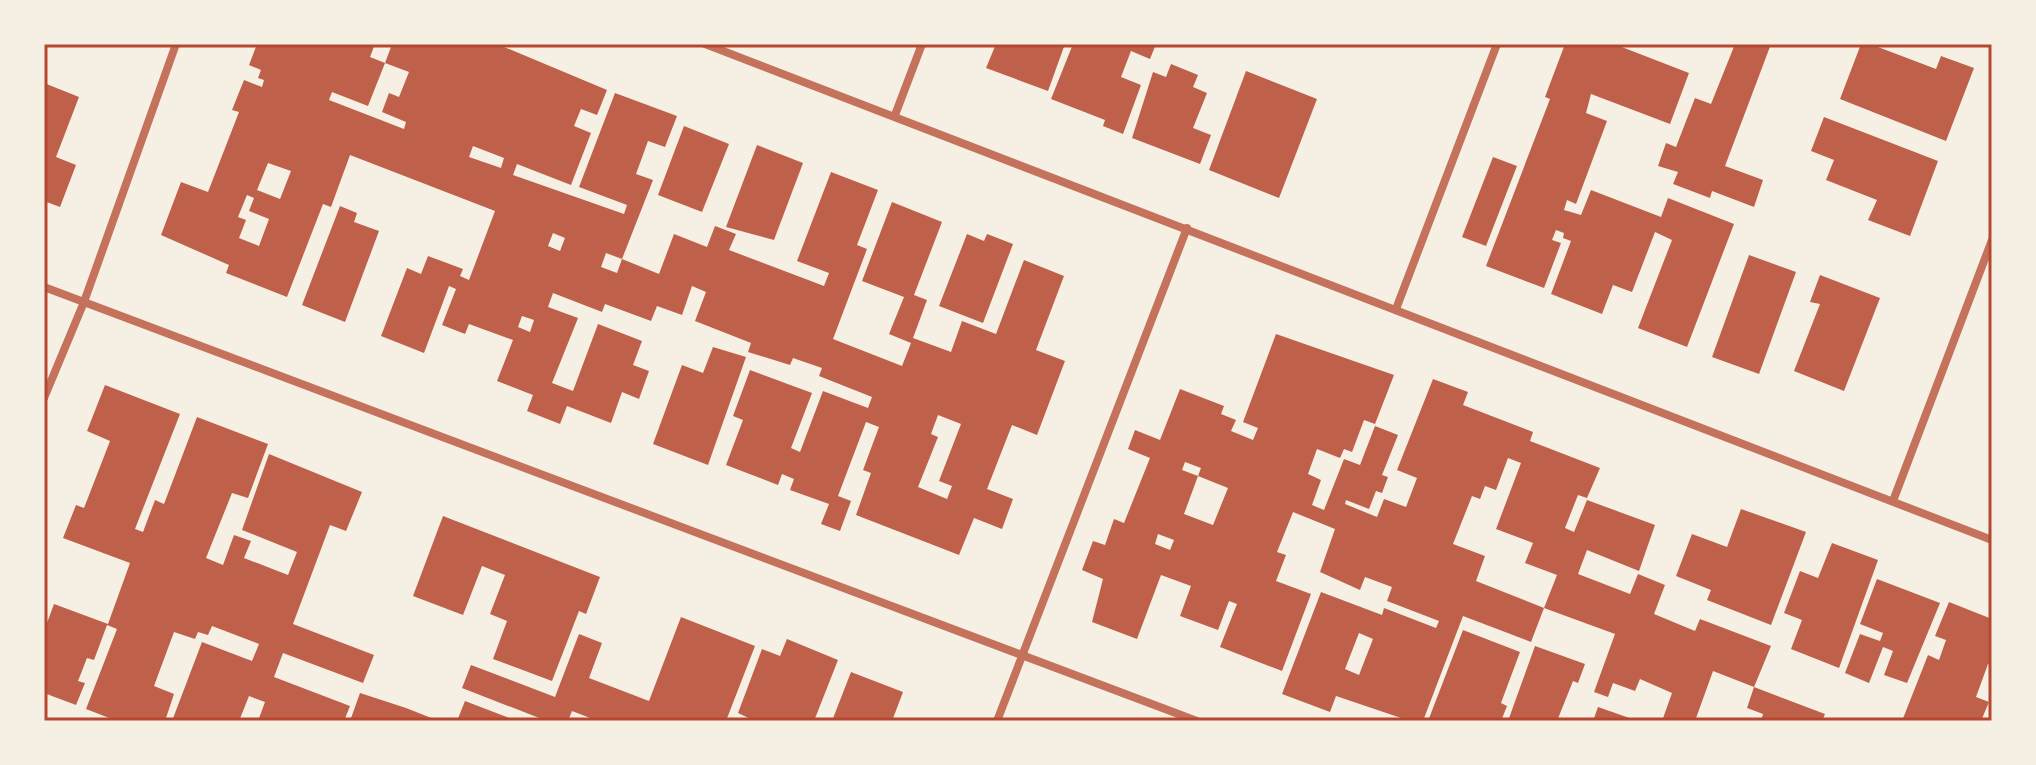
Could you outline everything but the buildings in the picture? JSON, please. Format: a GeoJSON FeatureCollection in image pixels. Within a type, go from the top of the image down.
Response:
{"type":"FeatureCollection","features":[{"type":"Feature","properties":{"kind":"street"},"geometry":{"type":"LineString","coordinates":[[44,398],[84,302],[176,44]]}},
{"type":"Feature","properties":{"kind":"street"},"geometry":{"type":"LineString","coordinates":[[705,44],[1992,540]]}},
{"type":"Feature","properties":{"kind":"street"},"geometry":{"type":"LineString","coordinates":[[895,115],[922,44]]}},
{"type":"Feature","properties":{"kind":"street"},"geometry":{"type":"LineString","coordinates":[[1396,309],[1497,44]]}},
{"type":"Feature","properties":{"kind":"street"},"geometry":{"type":"LineString","coordinates":[[997,721],[1187,228]]}},
{"type":"Feature","properties":{"kind":"street"},"geometry":{"type":"LineString","coordinates":[[1893,501],[1992,240]]}},
{"type":"Feature","properties":{"kind":"street"},"geometry":{"type":"LineString","coordinates":[[44,287],[1197,721]]}}]}
